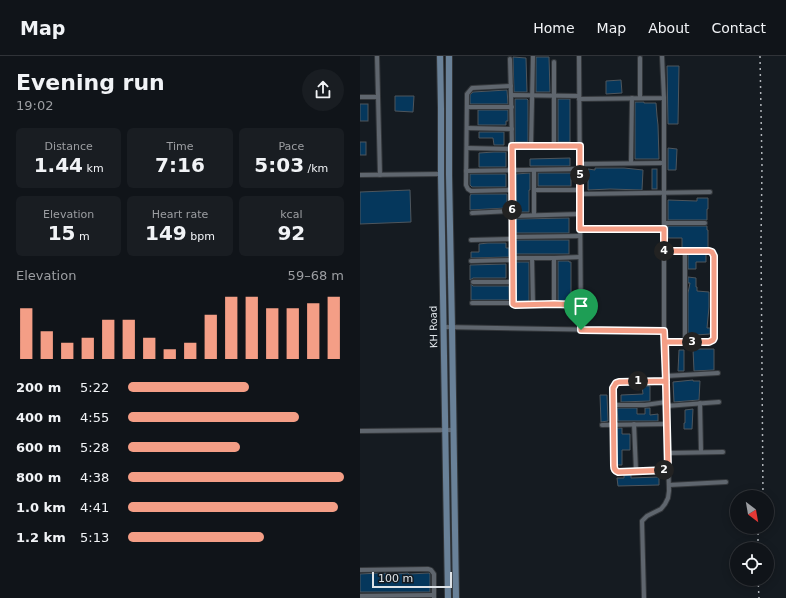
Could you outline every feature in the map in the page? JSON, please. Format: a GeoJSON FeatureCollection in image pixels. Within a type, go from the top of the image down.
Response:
{"type":"FeatureCollection","features":[{"type":"Feature","properties":{"kind":"main road","name":"KH Road"},"geometry":{"type":"LineString","coordinates":[[440,56],[448,598]]}},
{"type":"Feature","properties":{"kind":"main road","name":"KH Road"},"geometry":{"type":"LineString","coordinates":[[449,56],[449,175],[456,598]]}},
{"type":"Feature","properties":{"kind":"street"},"geometry":{"type":"LineString","coordinates":[[377,56],[380,175]]}},
{"type":"Feature","properties":{"kind":"street"},"geometry":{"type":"LineString","coordinates":[[531,146],[533,56]]}},
{"type":"Feature","properties":{"kind":"street"},"geometry":{"type":"LineString","coordinates":[[579,56],[581,330]]}},
{"type":"Feature","properties":{"kind":"street"},"geometry":{"type":"LineString","coordinates":[[644,598],[642,521],[647,516],[661,509],[665,504],[668,498],[669,486],[664,331],[664,98],[662,56]]}},
{"type":"Feature","properties":{"kind":"street"},"geometry":{"type":"LineString","coordinates":[[640,58],[640,98]]}},
{"type":"Feature","properties":{"kind":"street"},"geometry":{"type":"LineString","coordinates":[[510,60],[512,95],[513,303]]}},
{"type":"Feature","properties":{"kind":"street"},"geometry":{"type":"LineString","coordinates":[[554,62],[554,146]]}},
{"type":"Feature","properties":{"kind":"street"},"geometry":{"type":"LineString","coordinates":[[511,86],[472,88],[468,91],[466,171],[467,188],[471,191],[512,190]]}},
{"type":"Feature","properties":{"kind":"street"},"geometry":{"type":"LineString","coordinates":[[512,95],[579,98],[664,98]]}},
{"type":"Feature","properties":{"kind":"street"},"geometry":{"type":"LineString","coordinates":[[360,97],[378,97]]}},
{"type":"Feature","properties":{"kind":"street"},"geometry":{"type":"LineString","coordinates":[[631,163],[632,98]]}},
{"type":"Feature","properties":{"kind":"street"},"geometry":{"type":"LineString","coordinates":[[467,107],[512,107]]}},
{"type":"Feature","properties":{"kind":"street"},"geometry":{"type":"LineString","coordinates":[[467,128],[512,129]]}},
{"type":"Feature","properties":{"kind":"street"},"geometry":{"type":"LineString","coordinates":[[467,148],[580,146]]}},
{"type":"Feature","properties":{"kind":"street"},"geometry":{"type":"LineString","coordinates":[[580,164],[664,163]]}},
{"type":"Feature","properties":{"kind":"street"},"geometry":{"type":"LineString","coordinates":[[466,171],[580,169]]}},
{"type":"Feature","properties":{"kind":"street"},"geometry":{"type":"LineString","coordinates":[[534,170],[534,215]]}},
{"type":"Feature","properties":{"kind":"street"},"geometry":{"type":"LineString","coordinates":[[360,175],[441,174]]}},
{"type":"Feature","properties":{"kind":"street"},"geometry":{"type":"LineString","coordinates":[[534,190],[580,192],[710,192]]}},
{"type":"Feature","properties":{"kind":"street"},"geometry":{"type":"LineString","coordinates":[[472,213],[512,213],[534,215],[580,214]]}},
{"type":"Feature","properties":{"kind":"street"},"geometry":{"type":"LineString","coordinates":[[664,223],[705,223]]}},
{"type":"Feature","properties":{"kind":"street"},"geometry":{"type":"LineString","coordinates":[[580,229],[664,229]]}},
{"type":"Feature","properties":{"kind":"street"},"geometry":{"type":"LineString","coordinates":[[471,240],[580,236]]}},
{"type":"Feature","properties":{"kind":"street"},"geometry":{"type":"LineString","coordinates":[[664,251],[709,251],[712,252],[714,256],[714,338],[712,342],[665,342]]}},
{"type":"Feature","properties":{"kind":"street"},"geometry":{"type":"LineString","coordinates":[[685,251],[685,342]]}},
{"type":"Feature","properties":{"kind":"street"},"geometry":{"type":"LineString","coordinates":[[470,261],[580,257]]}},
{"type":"Feature","properties":{"kind":"street"},"geometry":{"type":"LineString","coordinates":[[532,258],[533,305]]}},
{"type":"Feature","properties":{"kind":"street"},"geometry":{"type":"LineString","coordinates":[[554,258],[554,304]]}},
{"type":"Feature","properties":{"kind":"street"},"geometry":{"type":"LineString","coordinates":[[473,282],[512,282]]}},
{"type":"Feature","properties":{"kind":"street"},"geometry":{"type":"LineString","coordinates":[[472,303],[513,303],[515,305],[581,305]]}},
{"type":"Feature","properties":{"kind":"street"},"geometry":{"type":"LineString","coordinates":[[443,327],[664,331]]}},
{"type":"Feature","properties":{"kind":"street"},"geometry":{"type":"LineString","coordinates":[[666,376],[718,373]]}},
{"type":"Feature","properties":{"kind":"street"},"geometry":{"type":"LineString","coordinates":[[666,381],[619,382],[616,383],[613,388],[614,469],[618,472],[668,470]]}},
{"type":"Feature","properties":{"kind":"street"},"geometry":{"type":"LineString","coordinates":[[614,405],[719,402]]}},
{"type":"Feature","properties":{"kind":"street"},"geometry":{"type":"LineString","coordinates":[[700,403],[701,452]]}},
{"type":"Feature","properties":{"kind":"street"},"geometry":{"type":"LineString","coordinates":[[602,424],[667,424]]}},
{"type":"Feature","properties":{"kind":"street"},"geometry":{"type":"LineString","coordinates":[[634,424],[636,471]]}},
{"type":"Feature","properties":{"kind":"street"},"geometry":{"type":"LineString","coordinates":[[360,431],[453,430]]}},
{"type":"Feature","properties":{"kind":"street"},"geometry":{"type":"LineString","coordinates":[[668,453],[723,452]]}},
{"type":"Feature","properties":{"kind":"street"},"geometry":{"type":"LineString","coordinates":[[669,486],[726,482]]}},
{"type":"Feature","properties":{"kind":"street"},"geometry":{"type":"LineString","coordinates":[[360,570],[428,569],[434,574],[434,596],[360,596]]}},
{"type":"Feature","properties":{"kind":"building"},"geometry":{"type":"Polygon","coordinates":[[[513,57],[526,58],[527,92],[514,92],[513,57]]]}},
{"type":"Feature","properties":{"kind":"building"},"geometry":{"type":"Polygon","coordinates":[[[536,57],[549,57],[550,92],[536,92],[536,57]]]}},
{"type":"Feature","properties":{"kind":"building"},"geometry":{"type":"Polygon","coordinates":[[[667,66],[679,66],[678,124],[668,124],[667,66]]]}},
{"type":"Feature","properties":{"kind":"building"},"geometry":{"type":"Polygon","coordinates":[[[621,80],[622,93],[606,94],[606,81],[621,80]]]}},
{"type":"Feature","properties":{"kind":"building"},"geometry":{"type":"Polygon","coordinates":[[[507,90],[508,104],[470,104],[470,95],[473,92],[507,90]]]}},
{"type":"Feature","properties":{"kind":"building"},"geometry":{"type":"Polygon","coordinates":[[[395,96],[414,96],[413,112],[395,111],[395,96]]]}},
{"type":"Feature","properties":{"kind":"building"},"geometry":{"type":"Polygon","coordinates":[[[515,99],[528,100],[528,142],[515,142],[515,99]]]}},
{"type":"Feature","properties":{"kind":"building"},"geometry":{"type":"Polygon","coordinates":[[[558,99],[570,99],[570,142],[558,142],[558,99]]]}},
{"type":"Feature","properties":{"kind":"building"},"geometry":{"type":"Polygon","coordinates":[[[635,102],[656,103],[659,159],[635,159],[635,102]]]}},
{"type":"Feature","properties":{"kind":"building"},"geometry":{"type":"Polygon","coordinates":[[[360,104],[368,104],[368,121],[360,121],[360,104]]]}},
{"type":"Feature","properties":{"kind":"building"},"geometry":{"type":"Polygon","coordinates":[[[478,110],[508,110],[508,121],[506,121],[506,125],[478,125],[478,110]]]}},
{"type":"Feature","properties":{"kind":"building"},"geometry":{"type":"Polygon","coordinates":[[[479,132],[504,132],[504,145],[494,145],[493,138],[479,138],[479,132]]]}},
{"type":"Feature","properties":{"kind":"building"},"geometry":{"type":"Polygon","coordinates":[[[360,142],[366,142],[366,155],[360,155],[360,142]]]}},
{"type":"Feature","properties":{"kind":"building"},"geometry":{"type":"Polygon","coordinates":[[[668,148],[677,149],[676,170],[668,170],[668,148]]]}},
{"type":"Feature","properties":{"kind":"building"},"geometry":{"type":"Polygon","coordinates":[[[506,152],[506,167],[479,167],[479,153],[506,152]]]}},
{"type":"Feature","properties":{"kind":"building"},"geometry":{"type":"Polygon","coordinates":[[[570,158],[570,166],[530,166],[530,159],[570,158]]]}},
{"type":"Feature","properties":{"kind":"building"},"geometry":{"type":"Polygon","coordinates":[[[595,168],[624,168],[643,170],[642,190],[588,190],[588,169],[595,170],[595,168]]]}},
{"type":"Feature","properties":{"kind":"building"},"geometry":{"type":"Polygon","coordinates":[[[652,169],[657,169],[657,189],[652,189],[652,169]]]}},
{"type":"Feature","properties":{"kind":"building"},"geometry":{"type":"Polygon","coordinates":[[[530,173],[529,212],[516,212],[516,174],[530,173]]]}},
{"type":"Feature","properties":{"kind":"building"},"geometry":{"type":"Polygon","coordinates":[[[538,173],[571,173],[571,186],[538,186],[538,173]]]}},
{"type":"Feature","properties":{"kind":"building"},"geometry":{"type":"Polygon","coordinates":[[[470,174],[506,174],[506,187],[472,187],[470,185],[470,174]]]}},
{"type":"Feature","properties":{"kind":"building"},"geometry":{"type":"Polygon","coordinates":[[[410,190],[411,222],[360,224],[360,192],[410,190]]]}},
{"type":"Feature","properties":{"kind":"building"},"geometry":{"type":"Polygon","coordinates":[[[471,194],[507,194],[506,208],[470,210],[471,194]]]}},
{"type":"Feature","properties":{"kind":"building"},"geometry":{"type":"Polygon","coordinates":[[[697,198],[708,198],[707,220],[668,220],[668,200],[697,201],[697,198]]]}},
{"type":"Feature","properties":{"kind":"building"},"geometry":{"type":"Polygon","coordinates":[[[569,218],[569,233],[516,233],[516,219],[569,218]]]}},
{"type":"Feature","properties":{"kind":"building"},"geometry":{"type":"Polygon","coordinates":[[[668,226],[707,226],[708,248],[682,248],[682,238],[668,238],[668,226]]]}},
{"type":"Feature","properties":{"kind":"building"},"geometry":{"type":"Polygon","coordinates":[[[516,240],[569,240],[569,254],[516,254],[516,240]]]}},
{"type":"Feature","properties":{"kind":"building"},"geometry":{"type":"Polygon","coordinates":[[[506,243],[506,248],[509,248],[509,257],[471,258],[471,252],[479,252],[479,244],[506,243]]]}},
{"type":"Feature","properties":{"kind":"building"},"geometry":{"type":"Polygon","coordinates":[[[688,254],[706,254],[706,262],[696,262],[696,269],[688,269],[688,254]]]}},
{"type":"Feature","properties":{"kind":"building"},"geometry":{"type":"Polygon","coordinates":[[[558,261],[571,262],[571,301],[558,301],[558,261]]]}},
{"type":"Feature","properties":{"kind":"building"},"geometry":{"type":"Polygon","coordinates":[[[516,262],[529,262],[529,301],[516,301],[516,262]]]}},
{"type":"Feature","properties":{"kind":"building"},"geometry":{"type":"Polygon","coordinates":[[[506,264],[506,278],[473,278],[470,280],[470,265],[506,264]]]}},
{"type":"Feature","properties":{"kind":"building"},"geometry":{"type":"Polygon","coordinates":[[[688,277],[696,278],[697,291],[709,292],[707,328],[710,328],[710,334],[696,335],[696,338],[688,338],[688,293],[690,283],[688,283],[688,277]]]}},
{"type":"Feature","properties":{"kind":"building"},"geometry":{"type":"Polygon","coordinates":[[[471,284],[473,286],[509,286],[509,300],[471,300],[471,284]]]}},
{"type":"Feature","properties":{"kind":"building"},"geometry":{"type":"Polygon","coordinates":[[[693,349],[714,349],[714,370],[694,371],[693,349]]]}},
{"type":"Feature","properties":{"kind":"building"},"geometry":{"type":"Polygon","coordinates":[[[679,350],[684,350],[684,371],[678,371],[679,350]]]}},
{"type":"Feature","properties":{"kind":"building"},"geometry":{"type":"Polygon","coordinates":[[[693,380],[700,381],[699,400],[674,402],[673,382],[693,380]]]}},
{"type":"Feature","properties":{"kind":"building"},"geometry":{"type":"Polygon","coordinates":[[[642,386],[650,386],[650,401],[621,402],[621,395],[643,394],[642,386]]]}},
{"type":"Feature","properties":{"kind":"building"},"geometry":{"type":"Polygon","coordinates":[[[600,395],[607,395],[608,421],[601,422],[600,395]]]}},
{"type":"Feature","properties":{"kind":"building"},"geometry":{"type":"Polygon","coordinates":[[[617,408],[637,408],[637,414],[645,414],[645,408],[650,408],[650,415],[658,414],[658,421],[618,421],[617,408]]]}},
{"type":"Feature","properties":{"kind":"building"},"geometry":{"type":"Polygon","coordinates":[[[693,409],[692,429],[684,429],[685,410],[693,409]]]}},
{"type":"Feature","properties":{"kind":"building"},"geometry":{"type":"Polygon","coordinates":[[[617,428],[622,428],[622,434],[630,434],[630,450],[622,450],[622,465],[617,465],[617,428]]]}},
{"type":"Feature","properties":{"kind":"building"},"geometry":{"type":"Polygon","coordinates":[[[624,475],[631,475],[631,478],[659,477],[659,485],[618,486],[617,478],[624,478],[624,475]]]}},
{"type":"Feature","properties":{"kind":"building"},"geometry":{"type":"Polygon","coordinates":[[[386,573],[386,575],[429,573],[430,592],[360,592],[360,574],[386,573]]]}},
{"type":"Feature","properties":{"kind":"railway"},"geometry":{"type":"LineString","coordinates":[[760,56],[762,166],[761,242],[763,490]]}},
{"type":"Feature","properties":{"kind":"railway"},"geometry":{"type":"LineString","coordinates":[[758,534],[758,542]]}},
{"type":"Feature","properties":{"kind":"railway"},"geometry":{"type":"LineString","coordinates":[[758,586],[759,598]]}},
{"type":"Feature","properties":{"kind":"route"},"geometry":{"type":"LineString","coordinates":[[581,330],[581,305],[513,304],[512,146],[580,146],[580,229],[664,229],[664,251],[709,251],[712,252],[714,256],[714,338],[712,342],[665,342],[666,376],[666,381],[666,402],[666,406],[668,470],[618,472],[614,469],[613,388],[616,383],[619,382],[666,381],[664,331],[581,330]]}}]}
